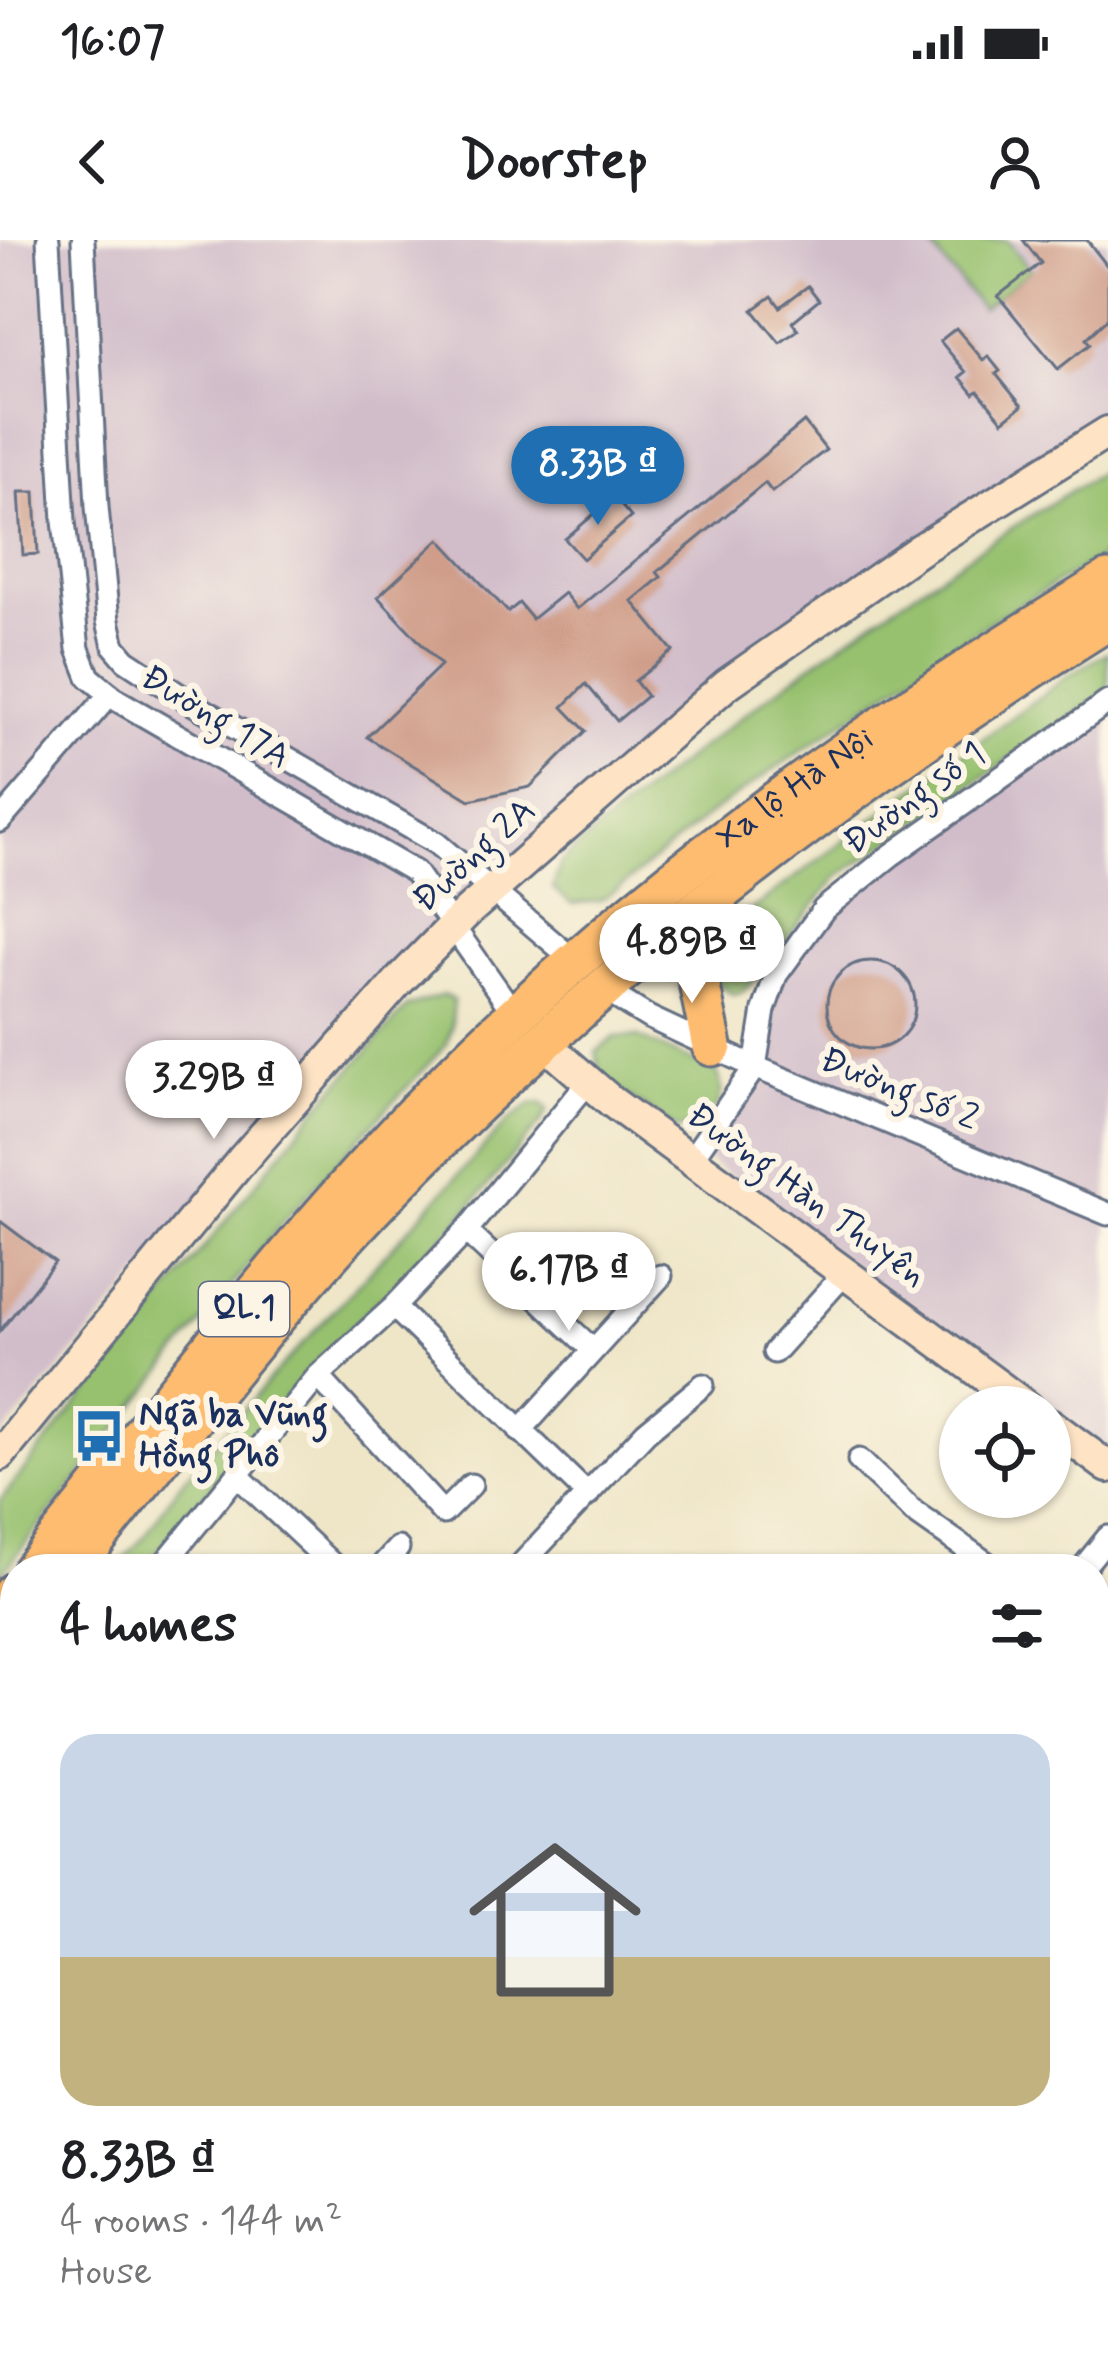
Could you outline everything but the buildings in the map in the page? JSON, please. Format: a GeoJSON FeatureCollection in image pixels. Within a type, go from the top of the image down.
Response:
{"type":"FeatureCollection","features":[{"type":"Feature","properties":{"kind":"highway","name":"Xa lộ Hà Nội"},"geometry":{"type":"LineString","coordinates":[[46,1554],[309,1227],[810,773],[1108,581]]}},
{"type":"Feature","properties":{"kind":"highway","name":"Xa lộ Hà Nội"},"geometry":{"type":"LineString","coordinates":[[590,975],[719,894],[853,793],[1108,620]]}},
{"type":"Feature","properties":{"kind":"highway"},"geometry":{"type":"LineString","coordinates":[[712,1046],[696,968],[700,941],[719,894]]}},
{"type":"Feature","properties":{"kind":"highway","name":"Xa lộ Hà Nội"},"geometry":{"type":"LineString","coordinates":[[84,1554],[323,1263],[529,1029]]}},
{"type":"Feature","properties":{"kind":"street","name":"Đường 17A"},"geometry":{"type":"LineString","coordinates":[[48,240],[64,521],[78,649],[89,677],[110,694],[415,872],[529,1029]]}},
{"type":"Feature","properties":{"kind":"street","name":"Đường 17A"},"geometry":{"type":"LineString","coordinates":[[83,240],[98,507],[114,646],[126,660],[190,702],[436,843],[590,975]]}},
{"type":"Feature","properties":{"kind":"street","name":"Đường 2A"},"geometry":{"type":"LineString","coordinates":[[0,1455],[242,1160],[398,982],[491,890],[738,676],[919,550],[1108,433]]}},
{"type":"Feature","properties":{"kind":"street"},"geometry":{"type":"LineString","coordinates":[[0,821],[110,694]]}},
{"type":"Feature","properties":{"kind":"street","name":"Đường số 1"},"geometry":{"type":"LineString","coordinates":[[690,1161],[755,1066],[764,1010],[776,975],[824,909],[890,856],[1108,702]]}},
{"type":"Feature","properties":{"kind":"street","name":"Đường số 2"},"geometry":{"type":"LineString","coordinates":[[590,975],[648,1017],[1108,1214]]}},
{"type":"Feature","properties":{"kind":"street","name":"Đường Hàn Thuyên"},"geometry":{"type":"LineString","coordinates":[[529,1029],[690,1161],[999,1386]]}},
{"type":"Feature","properties":{"kind":"street"},"geometry":{"type":"LineString","coordinates":[[172,1554],[318,1376],[466,1231],[588,1082]]}},
{"type":"Feature","properties":{"kind":"street"},"geometry":{"type":"LineString","coordinates":[[466,1231],[593,1350]]}},
{"type":"Feature","properties":{"kind":"street"},"geometry":{"type":"LineString","coordinates":[[774,1352],[845,1273]]}},
{"type":"Feature","properties":{"kind":"street"},"geometry":{"type":"LineString","coordinates":[[520,1431],[661,1276]]}},
{"type":"Feature","properties":{"kind":"street"},"geometry":{"type":"LineString","coordinates":[[394,1306],[588,1495]]}},
{"type":"Feature","properties":{"kind":"street"},"geometry":{"type":"LineString","coordinates":[[318,1376],[443,1513],[471,1485]]}},
{"type":"Feature","properties":{"kind":"street"},"geometry":{"type":"LineString","coordinates":[[531,1554],[646,1432],[703,1384]]}},
{"type":"Feature","properties":{"kind":"street"},"geometry":{"type":"LineString","coordinates":[[1071,1440],[1108,1467]]}},
{"type":"Feature","properties":{"kind":"street"},"geometry":{"type":"LineString","coordinates":[[859,1460],[914,1512],[974,1554]]}},
{"type":"Feature","properties":{"kind":"street"},"geometry":{"type":"LineString","coordinates":[[237,1474],[321,1554]]}},
{"type":"Feature","properties":{"kind":"street"},"geometry":{"type":"LineString","coordinates":[[393,1554],[398,1548]]}},
{"type":"Feature","properties":{"kind":"shaded area"},"geometry":{"type":"Polygon","coordinates":[[[0,240],[1108,240],[1108,420],[1023,469],[458,905],[0,1438],[0,240]]]}},
{"type":"Feature","properties":{"kind":"shaded area"},"geometry":{"type":"Polygon","coordinates":[[[1108,710],[1108,1453],[1071,1424],[1071,1386],[1021,1386],[701,1155],[782,977],[828,914],[1108,710]]]}},
{"type":"Feature","properties":{"kind":"green space"},"geometry":{"type":"Polygon","coordinates":[[[926,240],[1007,240],[1031,270],[982,309],[926,240]]]}},
{"type":"Feature","properties":{"kind":"green space"},"geometry":{"type":"Polygon","coordinates":[[[1108,468],[1108,553],[991,621],[712,812],[599,901],[572,904],[553,889],[561,862],[704,745],[902,601],[1108,468]]]}},
{"type":"Feature","properties":{"kind":"green space"},"geometry":{"type":"Polygon","coordinates":[[[1108,652],[1108,692],[837,877],[744,991],[734,995],[720,986],[710,970],[716,948],[735,922],[1066,677],[1108,652]]]}},
{"type":"Feature","properties":{"kind":"green space"},"geometry":{"type":"Polygon","coordinates":[[[443,995],[453,1000],[446,1045],[284,1220],[18,1554],[0,1554],[0,1500],[317,1108],[407,1007],[443,995]]]}},
{"type":"Feature","properties":{"kind":"green space"},"geometry":{"type":"Polygon","coordinates":[[[615,1037],[638,1037],[717,1072],[721,1093],[714,1111],[698,1124],[676,1129],[601,1077],[596,1052],[615,1037]]]}},
{"type":"Feature","properties":{"kind":"green space"},"geometry":{"type":"Polygon","coordinates":[[[541,1103],[548,1109],[542,1121],[447,1234],[309,1370],[156,1554],[128,1554],[176,1489],[275,1374],[508,1121],[531,1104],[541,1103]]]}},
{"type":"Feature","properties":{"kind":"place","name":"Ngã ba Vũng Hồng Phô"},"geometry":{"type":"Point","coordinates":[99,1436]}}]}
